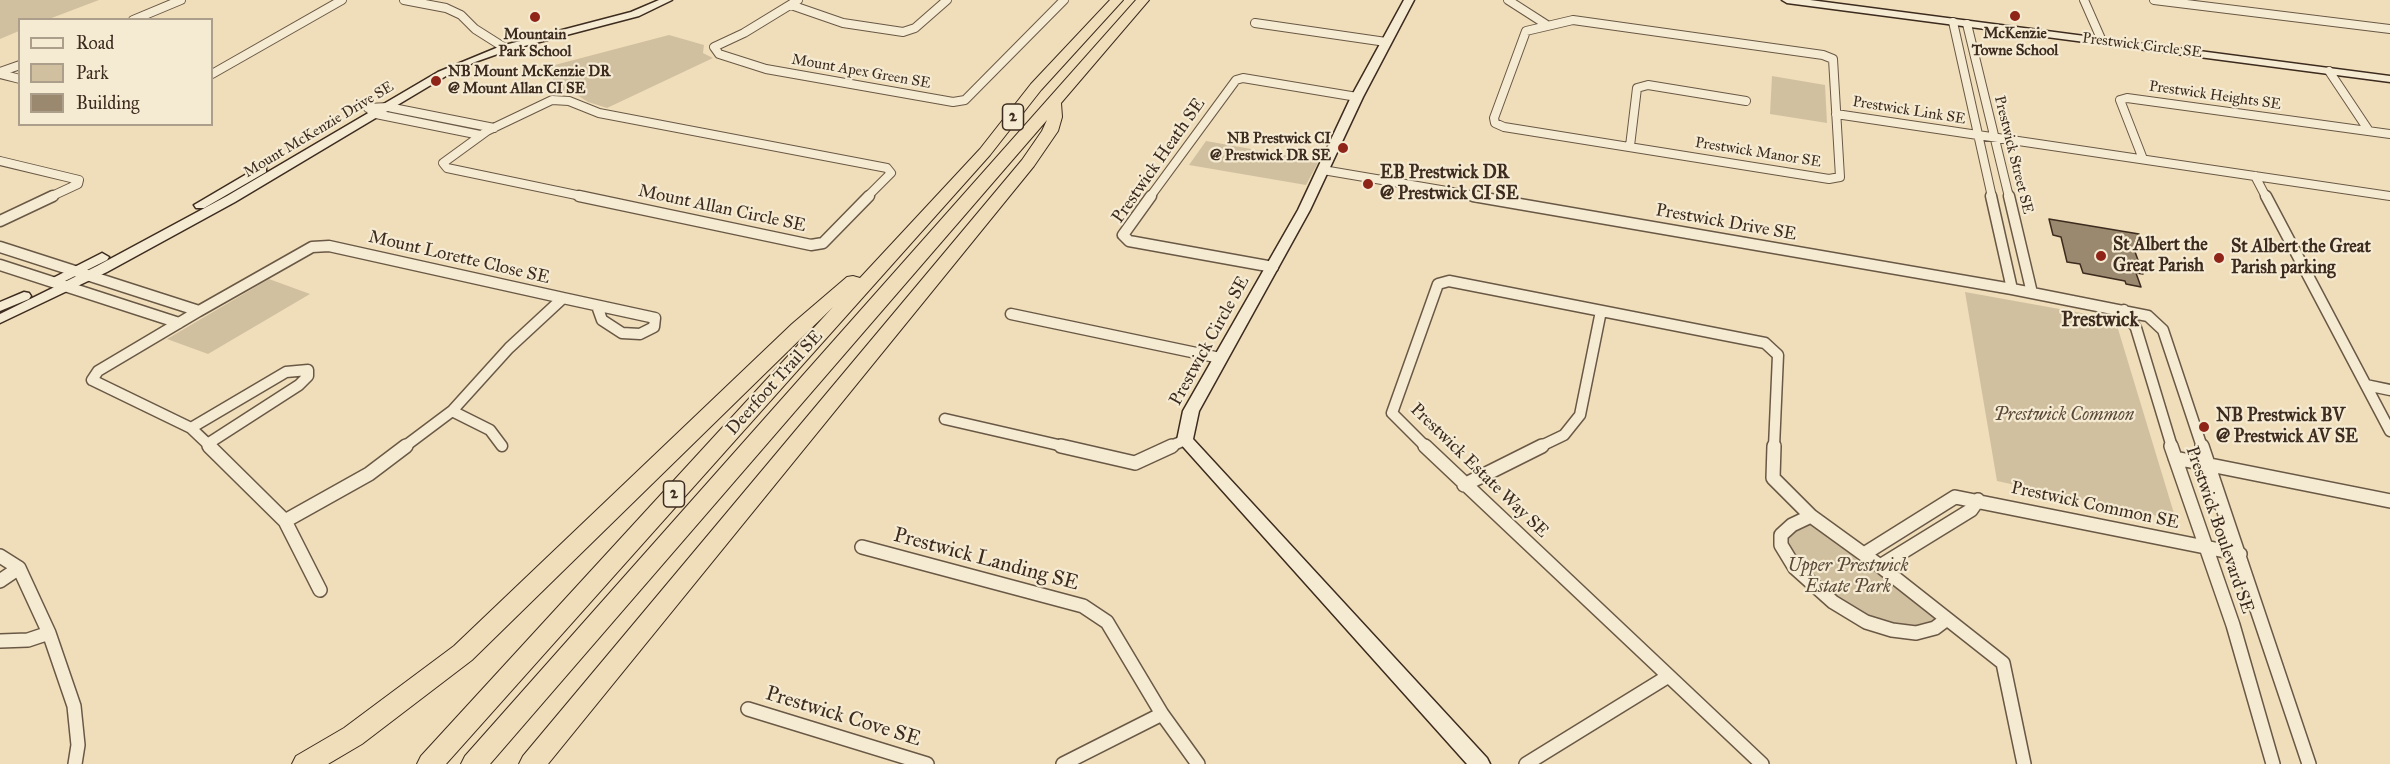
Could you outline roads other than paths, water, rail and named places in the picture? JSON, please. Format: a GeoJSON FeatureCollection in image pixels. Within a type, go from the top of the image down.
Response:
{"type":"FeatureCollection","features":[{"type":"Feature","properties":{"kind":"highway","name":"Deerfoot Trail SE"},"geometry":{"type":"LineString","coordinates":[[474,764],[1143,0]]}},
{"type":"Feature","properties":{"kind":"highway","name":"Deerfoot Trail SE"},"geometry":{"type":"LineString","coordinates":[[430,764],[985,152],[1036,87],[1111,3]]}},
{"type":"Feature","properties":{"kind":"highway"},"geometry":{"type":"LineString","coordinates":[[532,764],[1028,163],[1050,131],[1055,117],[1054,102]]}},
{"type":"Feature","properties":{"kind":"highway"},"geometry":{"type":"LineString","coordinates":[[305,764],[353,736],[463,653],[799,328],[919,225]]}},
{"type":"Feature","properties":{"kind":"highway"},"geometry":{"type":"LineString","coordinates":[[492,764],[520,713]]}},
{"type":"Feature","properties":{"kind":"street"},"geometry":{"type":"LineString","coordinates":[[138,18],[181,0]]}},
{"type":"Feature","properties":{"kind":"street"},"geometry":{"type":"LineString","coordinates":[[213,73],[342,0]]}},
{"type":"Feature","properties":{"kind":"street"},"geometry":{"type":"LineString","coordinates":[[404,0],[446,8],[461,15],[475,29],[502,45]]}},
{"type":"Feature","properties":{"kind":"street","name":"Mount McKenzie Drive SE"},"geometry":{"type":"LineString","coordinates":[[0,319],[89,276],[231,199],[430,72],[502,45],[595,19],[650,0]]}},
{"type":"Feature","properties":{"kind":"street","name":"Mount McKenzie Drive SE"},"geometry":{"type":"LineString","coordinates":[[0,307],[190,211],[372,111],[388,107],[442,74],[502,45],[608,22],[667,0]]}},
{"type":"Feature","properties":{"kind":"street"},"geometry":{"type":"LineString","coordinates":[[794,3],[843,23],[903,32],[915,28],[947,0]]}},
{"type":"Feature","properties":{"kind":"street","name":"Mount Apex Green SE"},"geometry":{"type":"LineString","coordinates":[[794,3],[744,33],[714,47],[723,55],[766,69],[953,102],[965,100],[1064,0]]}},
{"type":"Feature","properties":{"kind":"street","name":"Prestwick Circle SE"},"geometry":{"type":"LineString","coordinates":[[1185,440],[1191,411],[1273,267],[1323,170],[1357,97],[1409,0]]}},
{"type":"Feature","properties":{"kind":"street"},"geometry":{"type":"LineString","coordinates":[[1508,0],[1547,25]]}},
{"type":"Feature","properties":{"kind":"street","name":"Prestwick Circle SE"},"geometry":{"type":"LineString","coordinates":[[1787,0],[2390,79]]}},
{"type":"Feature","properties":{"kind":"street"},"geometry":{"type":"LineString","coordinates":[[2084,0],[2102,41]]}},
{"type":"Feature","properties":{"kind":"street"},"geometry":{"type":"LineString","coordinates":[[2154,0],[2390,29]]}},
{"type":"Feature","properties":{"kind":"street","name":"Prestwick Manor SE"},"geometry":{"type":"LineString","coordinates":[[1573,20],[1823,55],[1833,60],[1840,177],[1829,179],[1504,127],[1495,123],[1494,118],[1526,31],[1547,25],[1573,20]]}},
{"type":"Feature","properties":{"kind":"street","name":"Prestwick Street SE"},"geometry":{"type":"LineString","coordinates":[[1953,22],[2012,289]]}},
{"type":"Feature","properties":{"kind":"street"},"geometry":{"type":"LineString","coordinates":[[1255,23],[1386,42]]}},
{"type":"Feature","properties":{"kind":"street","name":"Prestwick Street SE"},"geometry":{"type":"LineString","coordinates":[[1967,24],[2032,293]]}},
{"type":"Feature","properties":{"kind":"street"},"geometry":{"type":"LineString","coordinates":[[0,73],[18,66]]}},
{"type":"Feature","properties":{"kind":"street"},"geometry":{"type":"LineString","coordinates":[[2329,71],[2369,131]]}},
{"type":"Feature","properties":{"kind":"street"},"geometry":{"type":"LineString","coordinates":[[0,73],[18,78]]}},
{"type":"Feature","properties":{"kind":"street","name":"Prestwick Heath SE"},"geometry":{"type":"LineString","coordinates":[[1273,267],[1129,241],[1123,235],[1236,80],[1243,78],[1357,97]]}},
{"type":"Feature","properties":{"kind":"street"},"geometry":{"type":"LineString","coordinates":[[1630,146],[1637,88],[1648,85],[1746,101]]}},
{"type":"Feature","properties":{"kind":"street","name":"Prestwick Heights SE"},"geometry":{"type":"LineString","coordinates":[[2143,159],[2120,100],[2127,98],[2390,134]]}},
{"type":"Feature","properties":{"kind":"street","name":"Mount Allan Circle SE"},"geometry":{"type":"LineString","coordinates":[[561,100],[599,114],[887,168],[891,173],[823,243],[811,245],[447,168],[443,164],[480,135],[494,128],[543,103],[561,100]]}},
{"type":"Feature","properties":{"kind":"street"},"geometry":{"type":"LineString","coordinates":[[388,107],[494,128]]}},
{"type":"Feature","properties":{"kind":"street"},"geometry":{"type":"LineString","coordinates":[[372,111],[480,135]]}},
{"type":"Feature","properties":{"kind":"street","name":"Prestwick Link SE"},"geometry":{"type":"LineString","coordinates":[[1836,114],[1978,135]]}},
{"type":"Feature","properties":{"kind":"street"},"geometry":{"type":"LineString","coordinates":[[1978,135],[2390,196]]}},
{"type":"Feature","properties":{"kind":"street"},"geometry":{"type":"LineString","coordinates":[[0,161],[79,180],[78,184],[0,221]]}},
{"type":"Feature","properties":{"kind":"street","name":"Prestwick Drive SE"},"geometry":{"type":"LineString","coordinates":[[1323,170],[2124,310]]}},
{"type":"Feature","properties":{"kind":"street"},"geometry":{"type":"LineString","coordinates":[[2255,176],[2390,430]]}},
{"type":"Feature","properties":{"kind":"street","name":"Mount Lorette Close SE"},"geometry":{"type":"LineString","coordinates":[[329,246],[563,298],[509,348],[452,411],[369,474],[285,521],[209,443],[191,428],[92,380],[98,371],[179,322],[312,247],[329,246]]}},
{"type":"Feature","properties":{"kind":"street"},"geometry":{"type":"LineString","coordinates":[[0,247],[199,311]]}},
{"type":"Feature","properties":{"kind":"street"},"geometry":{"type":"LineString","coordinates":[[0,265],[179,322]]}},
{"type":"Feature","properties":{"kind":"street","name":"Prestwick Estate Way SE"},"geometry":{"type":"LineString","coordinates":[[1762,764],[1464,485],[1392,413],[1438,284],[1449,281],[1764,343],[1778,355],[1773,478],[1811,516],[1880,566],[2003,663],[2024,764]]}},
{"type":"Feature","properties":{"kind":"street"},"geometry":{"type":"LineString","coordinates":[[563,298],[655,318],[654,327],[640,334],[622,333],[602,320],[597,306]]}},
{"type":"Feature","properties":{"kind":"street","name":"Prestwick Boulevard SE"},"geometry":{"type":"LineString","coordinates":[[2124,310],[2136,328],[2175,458],[2233,625],[2273,764]]}},
{"type":"Feature","properties":{"kind":"street","name":"Prestwick Boulevard SE"},"geometry":{"type":"LineString","coordinates":[[2124,310],[2148,316],[2163,330],[2309,764]]}},
{"type":"Feature","properties":{"kind":"street"},"geometry":{"type":"LineString","coordinates":[[1464,485],[1564,435],[1580,415],[1600,311]]}},
{"type":"Feature","properties":{"kind":"street"},"geometry":{"type":"LineString","coordinates":[[1011,314],[1220,358]]}},
{"type":"Feature","properties":{"kind":"street"},"geometry":{"type":"LineString","coordinates":[[191,428],[286,372],[308,370],[308,376],[300,385],[209,443]]}},
{"type":"Feature","properties":{"kind":"street"},"geometry":{"type":"LineString","coordinates":[[2366,385],[2390,390]]}},
{"type":"Feature","properties":{"kind":"street"},"geometry":{"type":"LineString","coordinates":[[452,411],[490,430],[502,446]]}},
{"type":"Feature","properties":{"kind":"street"},"geometry":{"type":"LineString","coordinates":[[945,419],[1135,463],[1185,440],[1480,764]]}},
{"type":"Feature","properties":{"kind":"street"},"geometry":{"type":"LineString","coordinates":[[2175,458],[2390,501]]}},
{"type":"Feature","properties":{"kind":"street","name":"Prestwick Common SE"},"geometry":{"type":"LineString","coordinates":[[1864,554],[1955,497],[2240,554]]}},
{"type":"Feature","properties":{"kind":"street"},"geometry":{"type":"LineString","coordinates":[[1880,566],[1971,510],[1978,500]]}},
{"type":"Feature","properties":{"kind":"street"},"geometry":{"type":"LineString","coordinates":[[1811,516],[1792,525],[1781,535],[1781,545],[1796,568],[1833,602],[1866,622],[1892,630],[1916,633],[1935,628],[1947,619]]}},
{"type":"Feature","properties":{"kind":"street"},"geometry":{"type":"LineString","coordinates":[[285,521],[320,590]]}},
{"type":"Feature","properties":{"kind":"street","name":"Prestwick Landing SE"},"geometry":{"type":"LineString","coordinates":[[862,547],[1083,606],[1107,622],[1162,714],[1198,764]]}},
{"type":"Feature","properties":{"kind":"street"},"geometry":{"type":"LineString","coordinates":[[0,556],[19,568],[49,633],[74,706],[78,745],[75,764]]}},
{"type":"Feature","properties":{"kind":"street"},"geometry":{"type":"LineString","coordinates":[[0,581],[19,568]]}},
{"type":"Feature","properties":{"kind":"street"},"geometry":{"type":"LineString","coordinates":[[0,641],[28,640],[49,633]]}},
{"type":"Feature","properties":{"kind":"street"},"geometry":{"type":"LineString","coordinates":[[1526,764],[1667,677]]}},
{"type":"Feature","properties":{"kind":"street","name":"Prestwick Cove SE"},"geometry":{"type":"LineString","coordinates":[[748,709],[927,764]]}},
{"type":"Feature","properties":{"kind":"street"},"geometry":{"type":"LineString","coordinates":[[1063,764],[1162,714]]}},
{"type":"Feature","properties":{"kind":"place","name":"McKenzie Towne School"},"geometry":{"type":"Point","coordinates":[2015,16]}},
{"type":"Feature","properties":{"kind":"place","name":"Mountain Park School"},"geometry":{"type":"Point","coordinates":[535,17]}},
{"type":"Feature","properties":{"kind":"place","name":"NB Mount McKenzie DR @ Mount Allan CI SE"},"geometry":{"type":"Point","coordinates":[436,81]}},
{"type":"Feature","properties":{"kind":"place","name":"NB Prestwick CI @ Prestwick DR SE"},"geometry":{"type":"Point","coordinates":[1343,148]}},
{"type":"Feature","properties":{"kind":"place","name":"EB Prestwick DR @ Prestwick CI SE"},"geometry":{"type":"Point","coordinates":[1368,184]}},
{"type":"Feature","properties":{"kind":"place","name":"St Albert the Great Parish"},"geometry":{"type":"Point","coordinates":[2101,256]}},
{"type":"Feature","properties":{"kind":"place","name":"St Albert the Great Parish parking"},"geometry":{"type":"Point","coordinates":[2219,258]}},
{"type":"Feature","properties":{"kind":"place","name":"NB Prestwick BV @ Prestwick AV SE"},"geometry":{"type":"Point","coordinates":[2204,427]}},
{"type":"Feature","properties":{"kind":"district","name":"Prestwick"},"geometry":{"type":"Point","coordinates":[2100,321]}},
{"type":"Feature","properties":{"kind":"park label","name":"Prestwick Common"},"geometry":{"type":"Point","coordinates":[2064,416]}},
{"type":"Feature","properties":{"kind":"park label","name":"Upper Prestwick Estate Park"},"geometry":{"type":"Point","coordinates":[1848,577]}}]}
